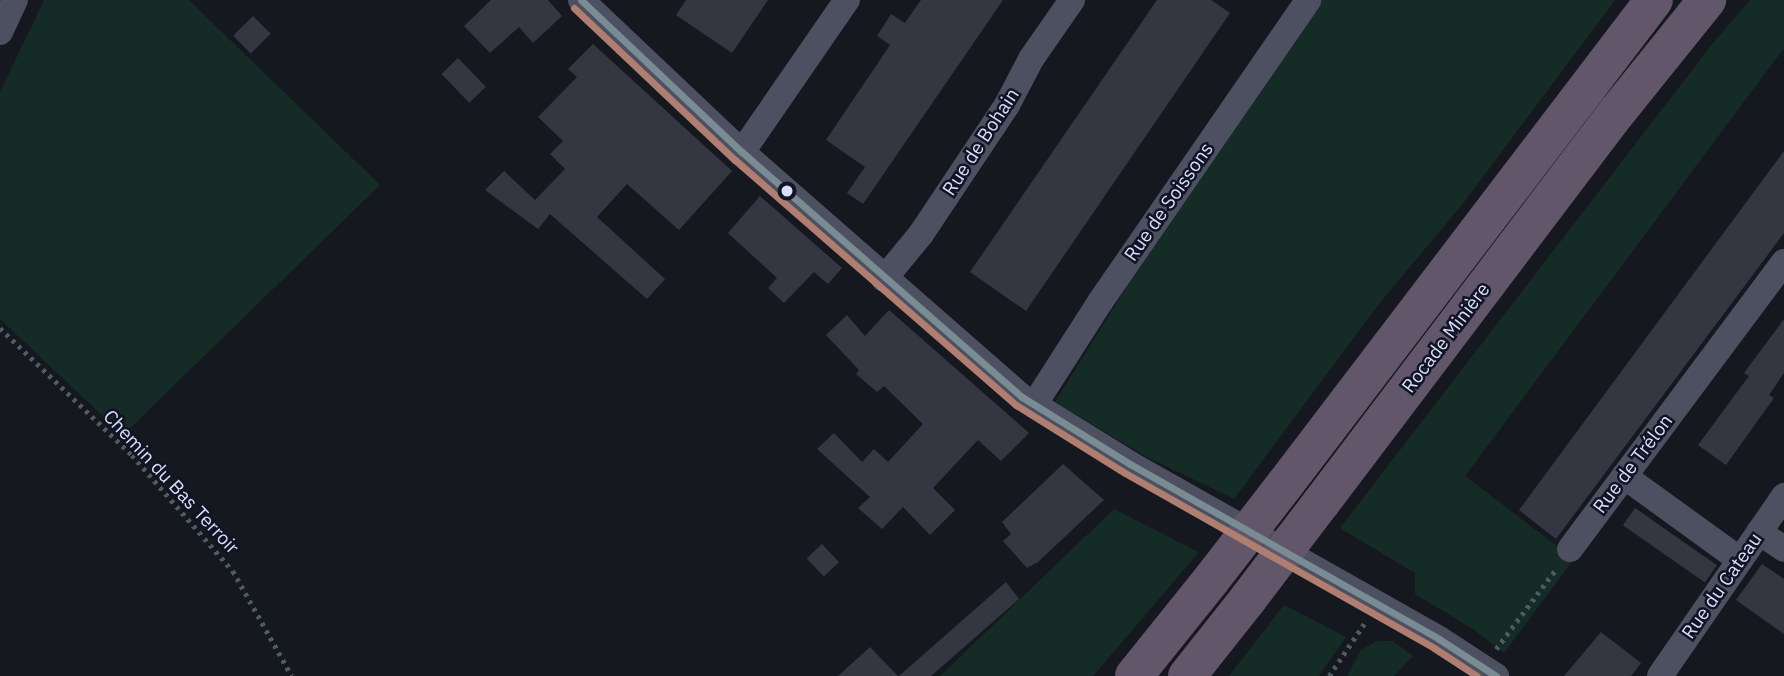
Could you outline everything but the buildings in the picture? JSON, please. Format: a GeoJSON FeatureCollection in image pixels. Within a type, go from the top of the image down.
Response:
{"type":"FeatureCollection","features":[{"type":"Feature","properties":{"kind":"highway"},"geometry":{"type":"LineString","coordinates":[[1134,676],[1286,483],[1654,0]]}},
{"type":"Feature","properties":{"kind":"highway","name":"Rocade Minière"},"geometry":{"type":"LineString","coordinates":[[1187,676],[1617,112],[1707,0]]}},
{"type":"Feature","properties":{"kind":"street"},"geometry":{"type":"LineString","coordinates":[[0,32],[15,0]]}},
{"type":"Feature","properties":{"kind":"street"},"geometry":{"type":"LineString","coordinates":[[743,152],[847,0]]}},
{"type":"Feature","properties":{"kind":"street","name":"Rue de Bohain"},"geometry":{"type":"LineString","coordinates":[[884,279],[921,234],[1007,106],[1031,59],[1072,0]]}},
{"type":"Feature","properties":{"kind":"street","name":"Rue de Soissons"},"geometry":{"type":"LineString","coordinates":[[1034,405],[1108,291],[1308,0]]}},
{"type":"Feature","properties":{"kind":"street"},"geometry":{"type":"LineString","coordinates":[[592,4],[743,152],[988,371],[1034,405],[1130,464],[1490,671]]}},
{"type":"Feature","properties":{"kind":"street","name":"Rue de Trélon"},"geometry":{"type":"LineString","coordinates":[[1570,549],[1784,262]]}},
{"type":"Feature","properties":{"kind":"street"},"geometry":{"type":"LineString","coordinates":[[1624,476],[1740,560]]}},
{"type":"Feature","properties":{"kind":"street","name":"Rue du Cateau"},"geometry":{"type":"LineString","coordinates":[[1660,676],[1784,496]]}},
{"type":"Feature","properties":{"kind":"street"},"geometry":{"type":"LineString","coordinates":[[1759,532],[1784,549]]}},
{"type":"Feature","properties":{"kind":"path","name":"Chemin du Bas Terroir"},"geometry":{"type":"LineString","coordinates":[[0,328],[132,455],[233,570],[292,676]]}},
{"type":"Feature","properties":{"kind":"path"},"geometry":{"type":"LineString","coordinates":[[1490,671],[1570,549]]}},
{"type":"Feature","properties":{"kind":"path"},"geometry":{"type":"LineString","coordinates":[[1329,676],[1377,604]]}},
{"type":"Feature","properties":{"kind":"green space"},"geometry":{"type":"Polygon","coordinates":[[[44,0],[189,0],[380,185],[123,435],[0,319],[0,92],[44,0]]]}},
{"type":"Feature","properties":{"kind":"green space"},"geometry":{"type":"Polygon","coordinates":[[[1315,0],[1615,0],[1465,201],[1378,305],[1234,499],[1145,456],[1055,402],[1161,232],[1315,0]]]}},
{"type":"Feature","properties":{"kind":"green space"},"geometry":{"type":"Polygon","coordinates":[[[1750,0],[1784,0],[1784,48],[1465,476],[1574,559],[1504,653],[1473,629],[1415,594],[1415,573],[1340,528],[1713,43],[1750,0]]]}},
{"type":"Feature","properties":{"kind":"green space"},"geometry":{"type":"Polygon","coordinates":[[[1114,509],[1199,552],[1093,676],[940,676],[1114,509]]]}},
{"type":"Feature","properties":{"kind":"green space"},"geometry":{"type":"Polygon","coordinates":[[[1284,605],[1346,637],[1319,676],[1229,676],[1284,605]]]}},
{"type":"Feature","properties":{"kind":"green space"},"geometry":{"type":"Polygon","coordinates":[[[1377,641],[1393,641],[1413,656],[1394,676],[1347,676],[1361,650],[1377,641]]]}},
{"type":"Feature","properties":{"kind":"transit line"},"geometry":{"type":"LineString","coordinates":[[581,0],[742,152],[1022,397],[1130,464],[1439,639],[1496,676]]}},
{"type":"Feature","properties":{"kind":"transit line"},"geometry":{"type":"LineString","coordinates":[[574,8],[735,160],[1016,405],[1125,473],[1434,648],[1477,676]]}}]}
